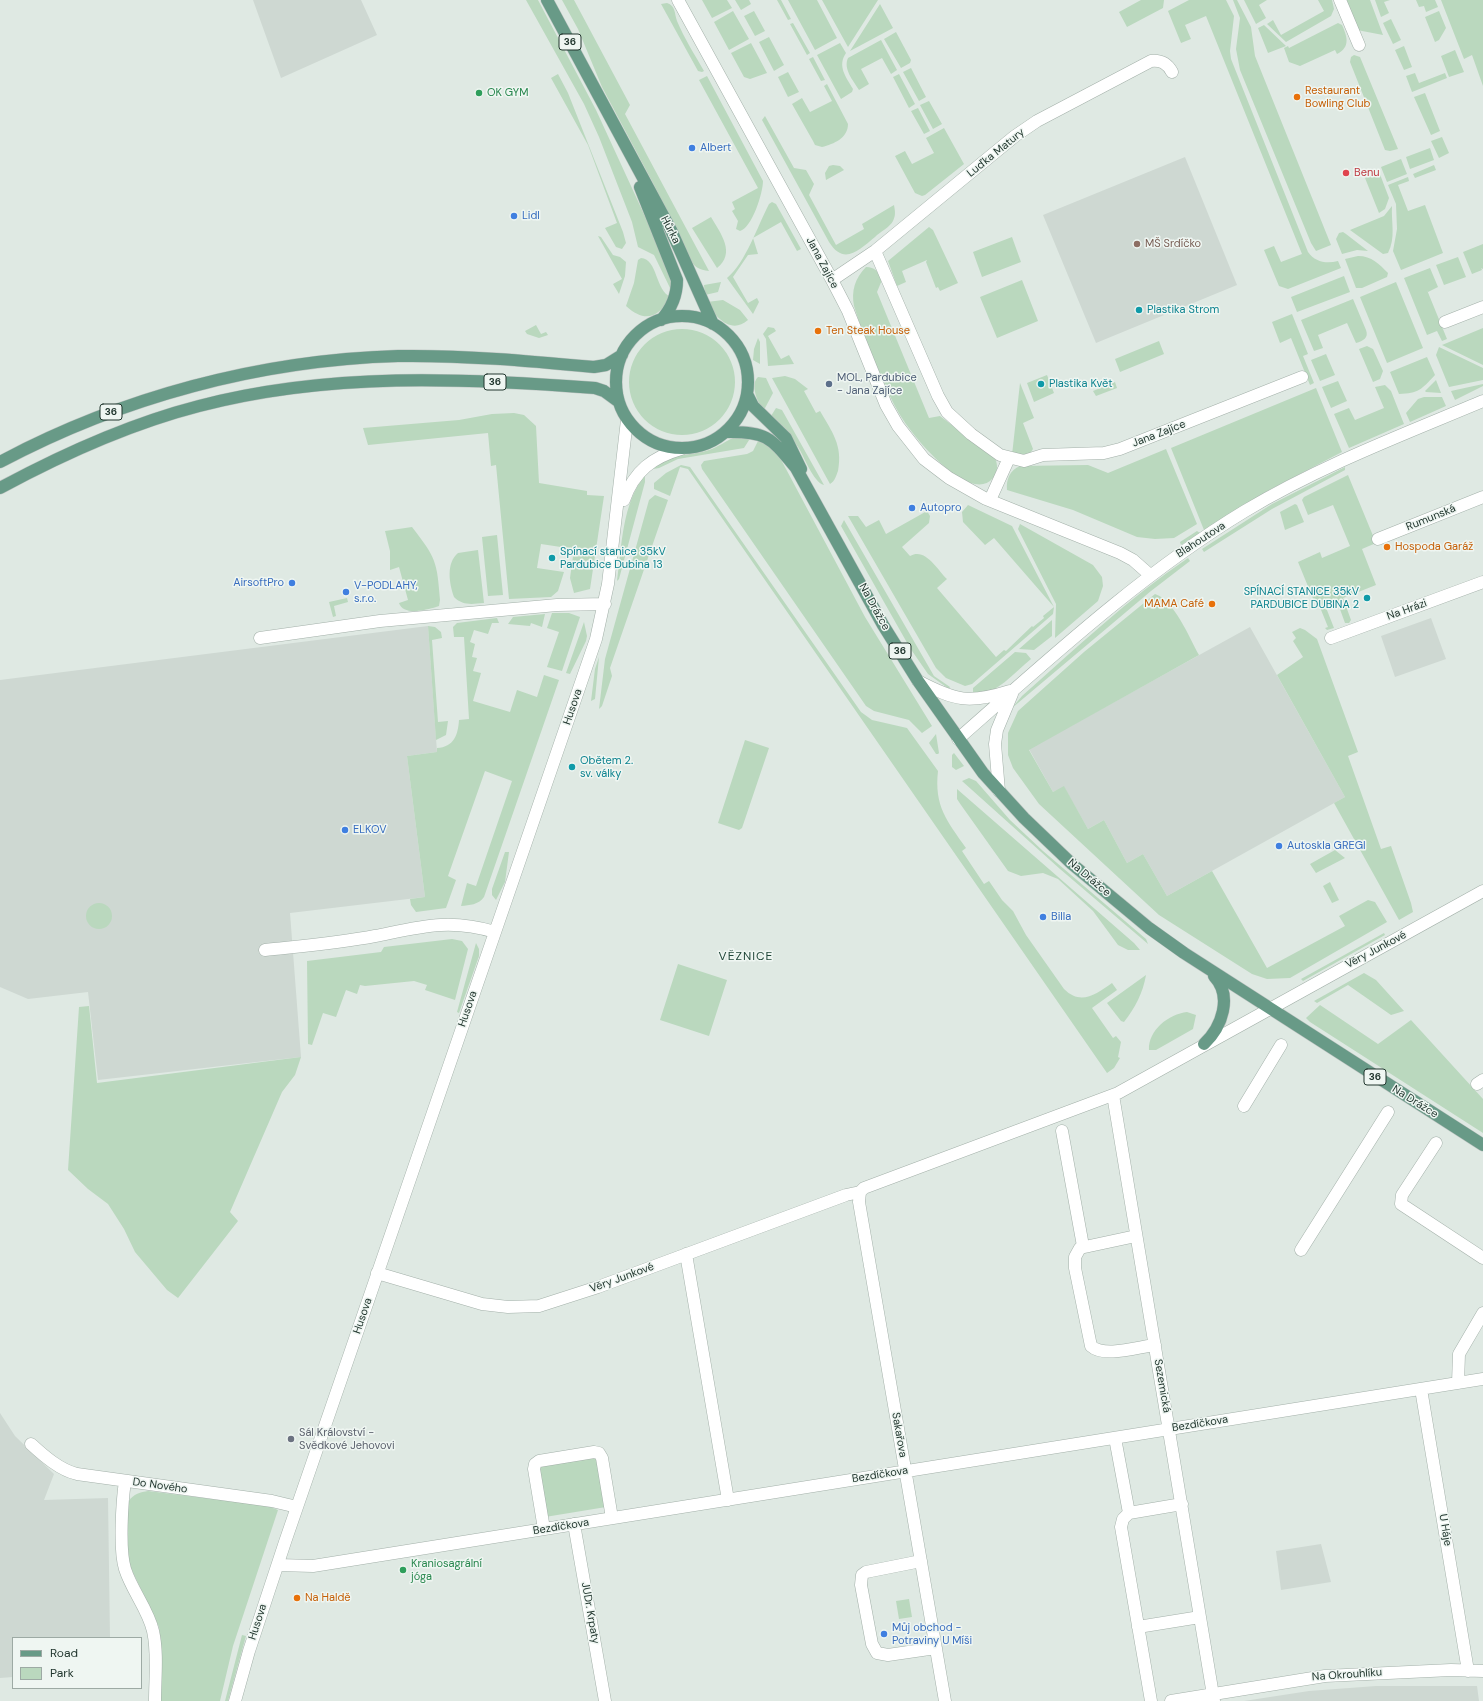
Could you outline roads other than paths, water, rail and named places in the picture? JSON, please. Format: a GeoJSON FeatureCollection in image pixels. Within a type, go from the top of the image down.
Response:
{"type":"FeatureCollection","features":[{"type":"Feature","properties":{"kind":"main road","name":"Hůrka"},"geometry":{"type":"LineString","coordinates":[[547,0],[620,139],[671,230],[713,324]]}},
{"type":"Feature","properties":{"kind":"main road","name":"Hůrka"},"geometry":{"type":"LineString","coordinates":[[620,139],[677,280],[676,296],[670,309],[661,320]]}},
{"type":"Feature","properties":{"kind":"main road","name":"Husova"},"geometry":{"type":"LineString","coordinates":[[684,316],[699,318],[713,324],[727,334],[741,353],[747,374],[747,394],[740,415],[726,432],[706,444],[681,448],[666,447],[651,441],[638,432],[627,420],[619,402],[616,373],[622,355],[629,342],[639,332],[661,320],[684,316]]}},
{"type":"Feature","properties":{"kind":"main road","name":"36"},"geometry":{"type":"LineString","coordinates":[[0,462],[54,436],[125,407],[191,387],[270,369],[313,362],[398,356],[440,356],[594,367],[606,365],[622,355]]}},
{"type":"Feature","properties":{"kind":"main road","name":"36"},"geometry":{"type":"LineString","coordinates":[[0,488],[64,455],[131,427],[199,406],[283,389],[366,381],[443,380],[595,388],[604,391],[619,402]]}},
{"type":"Feature","properties":{"kind":"main road","name":"Na Drážce"},"geometry":{"type":"LineString","coordinates":[[747,394],[757,410],[786,438],[792,448],[812,494]]}},
{"type":"Feature","properties":{"kind":"main road","name":"Na Drážce"},"geometry":{"type":"LineString","coordinates":[[726,432],[750,432],[770,439],[796,468],[812,494],[884,625],[918,681],[958,739],[983,773],[999,791],[1024,818],[1072,864],[1149,928],[1202,966],[1483,1145]]}},
{"type":"Feature","properties":{"kind":"main road"},"geometry":{"type":"LineString","coordinates":[[1202,966],[1218,980],[1224,994],[1224,1002],[1218,1027],[1204,1044]]}},
{"type":"Feature","properties":{"kind":"street","name":"Jana Zajíce"},"geometry":{"type":"LineString","coordinates":[[678,0],[832,280],[848,311],[870,367],[898,426],[924,459],[936,469],[970,491],[1120,553],[1133,560],[1150,575]]}},
{"type":"Feature","properties":{"kind":"street"},"geometry":{"type":"LineString","coordinates":[[1340,0],[1359,45]]}},
{"type":"Feature","properties":{"kind":"street","name":"Luďka Matury"},"geometry":{"type":"LineString","coordinates":[[832,280],[875,251],[1014,136],[1036,121],[1151,61],[1162,61],[1167,64],[1172,72]]}},
{"type":"Feature","properties":{"kind":"street","name":"Jana Zajíce"},"geometry":{"type":"LineString","coordinates":[[875,251],[938,396],[947,412],[971,434],[1000,455],[1009,458],[1024,461],[1052,454],[1111,452],[1302,377]]}},
{"type":"Feature","properties":{"kind":"street"},"geometry":{"type":"LineString","coordinates":[[1445,322],[1483,306]]}},
{"type":"Feature","properties":{"kind":"street","name":"Blahoutova"},"geometry":{"type":"LineString","coordinates":[[958,739],[1150,575],[1244,512],[1303,478],[1370,448],[1483,401]]}},
{"type":"Feature","properties":{"kind":"street","name":"Husova"},"geometry":{"type":"LineString","coordinates":[[235,1701],[297,1507],[588,662],[605,604],[614,546],[627,420]]}},
{"type":"Feature","properties":{"kind":"street","name":"Husova"},"geometry":{"type":"LineString","coordinates":[[614,546],[624,500],[634,477],[652,460],[681,448]]}},
{"type":"Feature","properties":{"kind":"street"},"geometry":{"type":"LineString","coordinates":[[990,500],[1009,458]]}},
{"type":"Feature","properties":{"kind":"street","name":"Rumunská"},"geometry":{"type":"LineString","coordinates":[[1378,539],[1483,497]]}},
{"type":"Feature","properties":{"kind":"street","name":"Na Hrázi"},"geometry":{"type":"LineString","coordinates":[[1331,638],[1483,582]]}},
{"type":"Feature","properties":{"kind":"street"},"geometry":{"type":"LineString","coordinates":[[260,638],[395,620],[557,605],[605,604]]}},
{"type":"Feature","properties":{"kind":"street"},"geometry":{"type":"LineString","coordinates":[[918,681],[934,689],[969,700],[985,699],[1015,689]]}},
{"type":"Feature","properties":{"kind":"street"},"geometry":{"type":"LineString","coordinates":[[999,791],[995,744],[998,726],[1015,689]]}},
{"type":"Feature","properties":{"kind":"street","name":"Věry Junkové"},"geometry":{"type":"LineString","coordinates":[[377,1273],[482,1304],[527,1307],[553,1303],[846,1195],[860,1192],[870,1186],[1113,1095],[1268,1008],[1483,891]]}},
{"type":"Feature","properties":{"kind":"street"},"geometry":{"type":"LineString","coordinates":[[265,950],[370,937],[408,928],[443,925],[466,924],[495,932]]}},
{"type":"Feature","properties":{"kind":"street"},"geometry":{"type":"LineString","coordinates":[[1244,1106],[1281,1045]]}},
{"type":"Feature","properties":{"kind":"street","name":"Sezemická"},"geometry":{"type":"LineString","coordinates":[[1113,1095],[1214,1697]]}},
{"type":"Feature","properties":{"kind":"street"},"geometry":{"type":"LineString","coordinates":[[1301,1250],[1388,1112]]}},
{"type":"Feature","properties":{"kind":"street"},"geometry":{"type":"LineString","coordinates":[[1062,1131],[1083,1246]]}},
{"type":"Feature","properties":{"kind":"street"},"geometry":{"type":"LineString","coordinates":[[1436,1143],[1402,1195],[1401,1204],[1483,1258]]}},
{"type":"Feature","properties":{"kind":"street","name":"Sakařova"},"geometry":{"type":"LineString","coordinates":[[860,1192],[859,1202],[945,1701]]}},
{"type":"Feature","properties":{"kind":"street"},"geometry":{"type":"LineString","coordinates":[[1136,1236],[1083,1246],[1076,1253],[1075,1262],[1091,1346],[1095,1350],[1107,1352],[1155,1345]]}},
{"type":"Feature","properties":{"kind":"street"},"geometry":{"type":"LineString","coordinates":[[686,1254],[728,1500]]}},
{"type":"Feature","properties":{"kind":"street"},"geometry":{"type":"LineString","coordinates":[[1458,1383],[1458,1354],[1483,1313]]}},
{"type":"Feature","properties":{"kind":"street","name":"Bezdíčkova"},"geometry":{"type":"LineString","coordinates":[[278,1565],[313,1566],[1483,1379]]}},
{"type":"Feature","properties":{"kind":"street","name":"U Háje"},"geometry":{"type":"LineString","coordinates":[[1421,1389],[1468,1671]]}},
{"type":"Feature","properties":{"kind":"street"},"geometry":{"type":"LineString","coordinates":[[1115,1438],[1128,1513]]}},
{"type":"Feature","properties":{"kind":"street","name":"Do Nového"},"geometry":{"type":"LineString","coordinates":[[31,1444],[53,1462],[69,1472],[272,1501],[297,1507]]}},
{"type":"Feature","properties":{"kind":"street"},"geometry":{"type":"LineString","coordinates":[[544,1529],[534,1469],[535,1464],[538,1461],[586,1453],[597,1452],[601,1455],[612,1518]]}},
{"type":"Feature","properties":{"kind":"street"},"geometry":{"type":"LineString","coordinates":[[124,1481],[122,1508],[123,1562],[152,1629],[155,1648],[155,1701]]}},
{"type":"Feature","properties":{"kind":"street"},"geometry":{"type":"LineString","coordinates":[[1151,1701],[1121,1528],[1123,1519],[1128,1513],[1182,1504]]}},
{"type":"Feature","properties":{"kind":"street","name":"JUDr. Krpaty"},"geometry":{"type":"LineString","coordinates":[[574,1524],[605,1701]]}},
{"type":"Feature","properties":{"kind":"street"},"geometry":{"type":"LineString","coordinates":[[921,1561],[866,1572],[862,1575],[861,1585],[872,1644],[877,1653],[887,1655],[936,1648]]}},
{"type":"Feature","properties":{"kind":"street"},"geometry":{"type":"LineString","coordinates":[[1138,1627],[1200,1617]]}},
{"type":"Feature","properties":{"kind":"street","name":"Na Okrouhlíku"},"geometry":{"type":"LineString","coordinates":[[1171,1701],[1214,1697],[1325,1676],[1483,1671]]}},
{"type":"Feature","properties":{"kind":"place","name":"OK GYM"},"geometry":{"type":"Point","coordinates":[479,93]}},
{"type":"Feature","properties":{"kind":"place","name":"Restaurant Bowling Club"},"geometry":{"type":"Point","coordinates":[1297,97]}},
{"type":"Feature","properties":{"kind":"place","name":"Albert"},"geometry":{"type":"Point","coordinates":[692,148]}},
{"type":"Feature","properties":{"kind":"place","name":"Benu"},"geometry":{"type":"Point","coordinates":[1346,173]}},
{"type":"Feature","properties":{"kind":"place","name":"Lidl"},"geometry":{"type":"Point","coordinates":[514,216]}},
{"type":"Feature","properties":{"kind":"place","name":"MŠ Srdíčko"},"geometry":{"type":"Point","coordinates":[1137,244]}},
{"type":"Feature","properties":{"kind":"place","name":"Plastika Strom"},"geometry":{"type":"Point","coordinates":[1139,310]}},
{"type":"Feature","properties":{"kind":"place","name":"Ten Steak House"},"geometry":{"type":"Point","coordinates":[818,331]}},
{"type":"Feature","properties":{"kind":"place","name":"MOL, Pardubice - Jana Zajíce"},"geometry":{"type":"Point","coordinates":[829,384]}},
{"type":"Feature","properties":{"kind":"place","name":"Plastika Květ"},"geometry":{"type":"Point","coordinates":[1041,384]}},
{"type":"Feature","properties":{"kind":"place","name":"Autopro"},"geometry":{"type":"Point","coordinates":[912,508]}},
{"type":"Feature","properties":{"kind":"place","name":"Hospoda Garáž"},"geometry":{"type":"Point","coordinates":[1387,547]}},
{"type":"Feature","properties":{"kind":"place","name":"Spínací stanice 35kV Pardubice Dubina 13"},"geometry":{"type":"Point","coordinates":[552,558]}},
{"type":"Feature","properties":{"kind":"place","name":"AirsoftPro"},"geometry":{"type":"Point","coordinates":[292,583]}},
{"type":"Feature","properties":{"kind":"place","name":"V-PODLAHY, s.r.o."},"geometry":{"type":"Point","coordinates":[346,592]}},
{"type":"Feature","properties":{"kind":"place","name":"SPÍNACÍ STANICE 35kV PARDUBICE DUBINA 2"},"geometry":{"type":"Point","coordinates":[1367,598]}},
{"type":"Feature","properties":{"kind":"place","name":"MAMA Café"},"geometry":{"type":"Point","coordinates":[1212,604]}},
{"type":"Feature","properties":{"kind":"place","name":"Obětem 2. sv. války"},"geometry":{"type":"Point","coordinates":[572,767]}},
{"type":"Feature","properties":{"kind":"place","name":"ELKOV"},"geometry":{"type":"Point","coordinates":[345,830]}},
{"type":"Feature","properties":{"kind":"place","name":"Autoskla GREGI"},"geometry":{"type":"Point","coordinates":[1279,846]}},
{"type":"Feature","properties":{"kind":"place","name":"Billa"},"geometry":{"type":"Point","coordinates":[1043,917]}},
{"type":"Feature","properties":{"kind":"place","name":"Sál Království - Svědkové Jehovovi"},"geometry":{"type":"Point","coordinates":[291,1439]}},
{"type":"Feature","properties":{"kind":"place","name":"Kraniosagrální jóga"},"geometry":{"type":"Point","coordinates":[403,1570]}},
{"type":"Feature","properties":{"kind":"place","name":"Na Haldě"},"geometry":{"type":"Point","coordinates":[297,1598]}},
{"type":"Feature","properties":{"kind":"place","name":"Můj obchod - Potraviny U Míši"},"geometry":{"type":"Point","coordinates":[884,1634]}},
{"type":"Feature","properties":{"kind":"district","name":"VĚZNICE"},"geometry":{"type":"Point","coordinates":[746,957]}}]}
